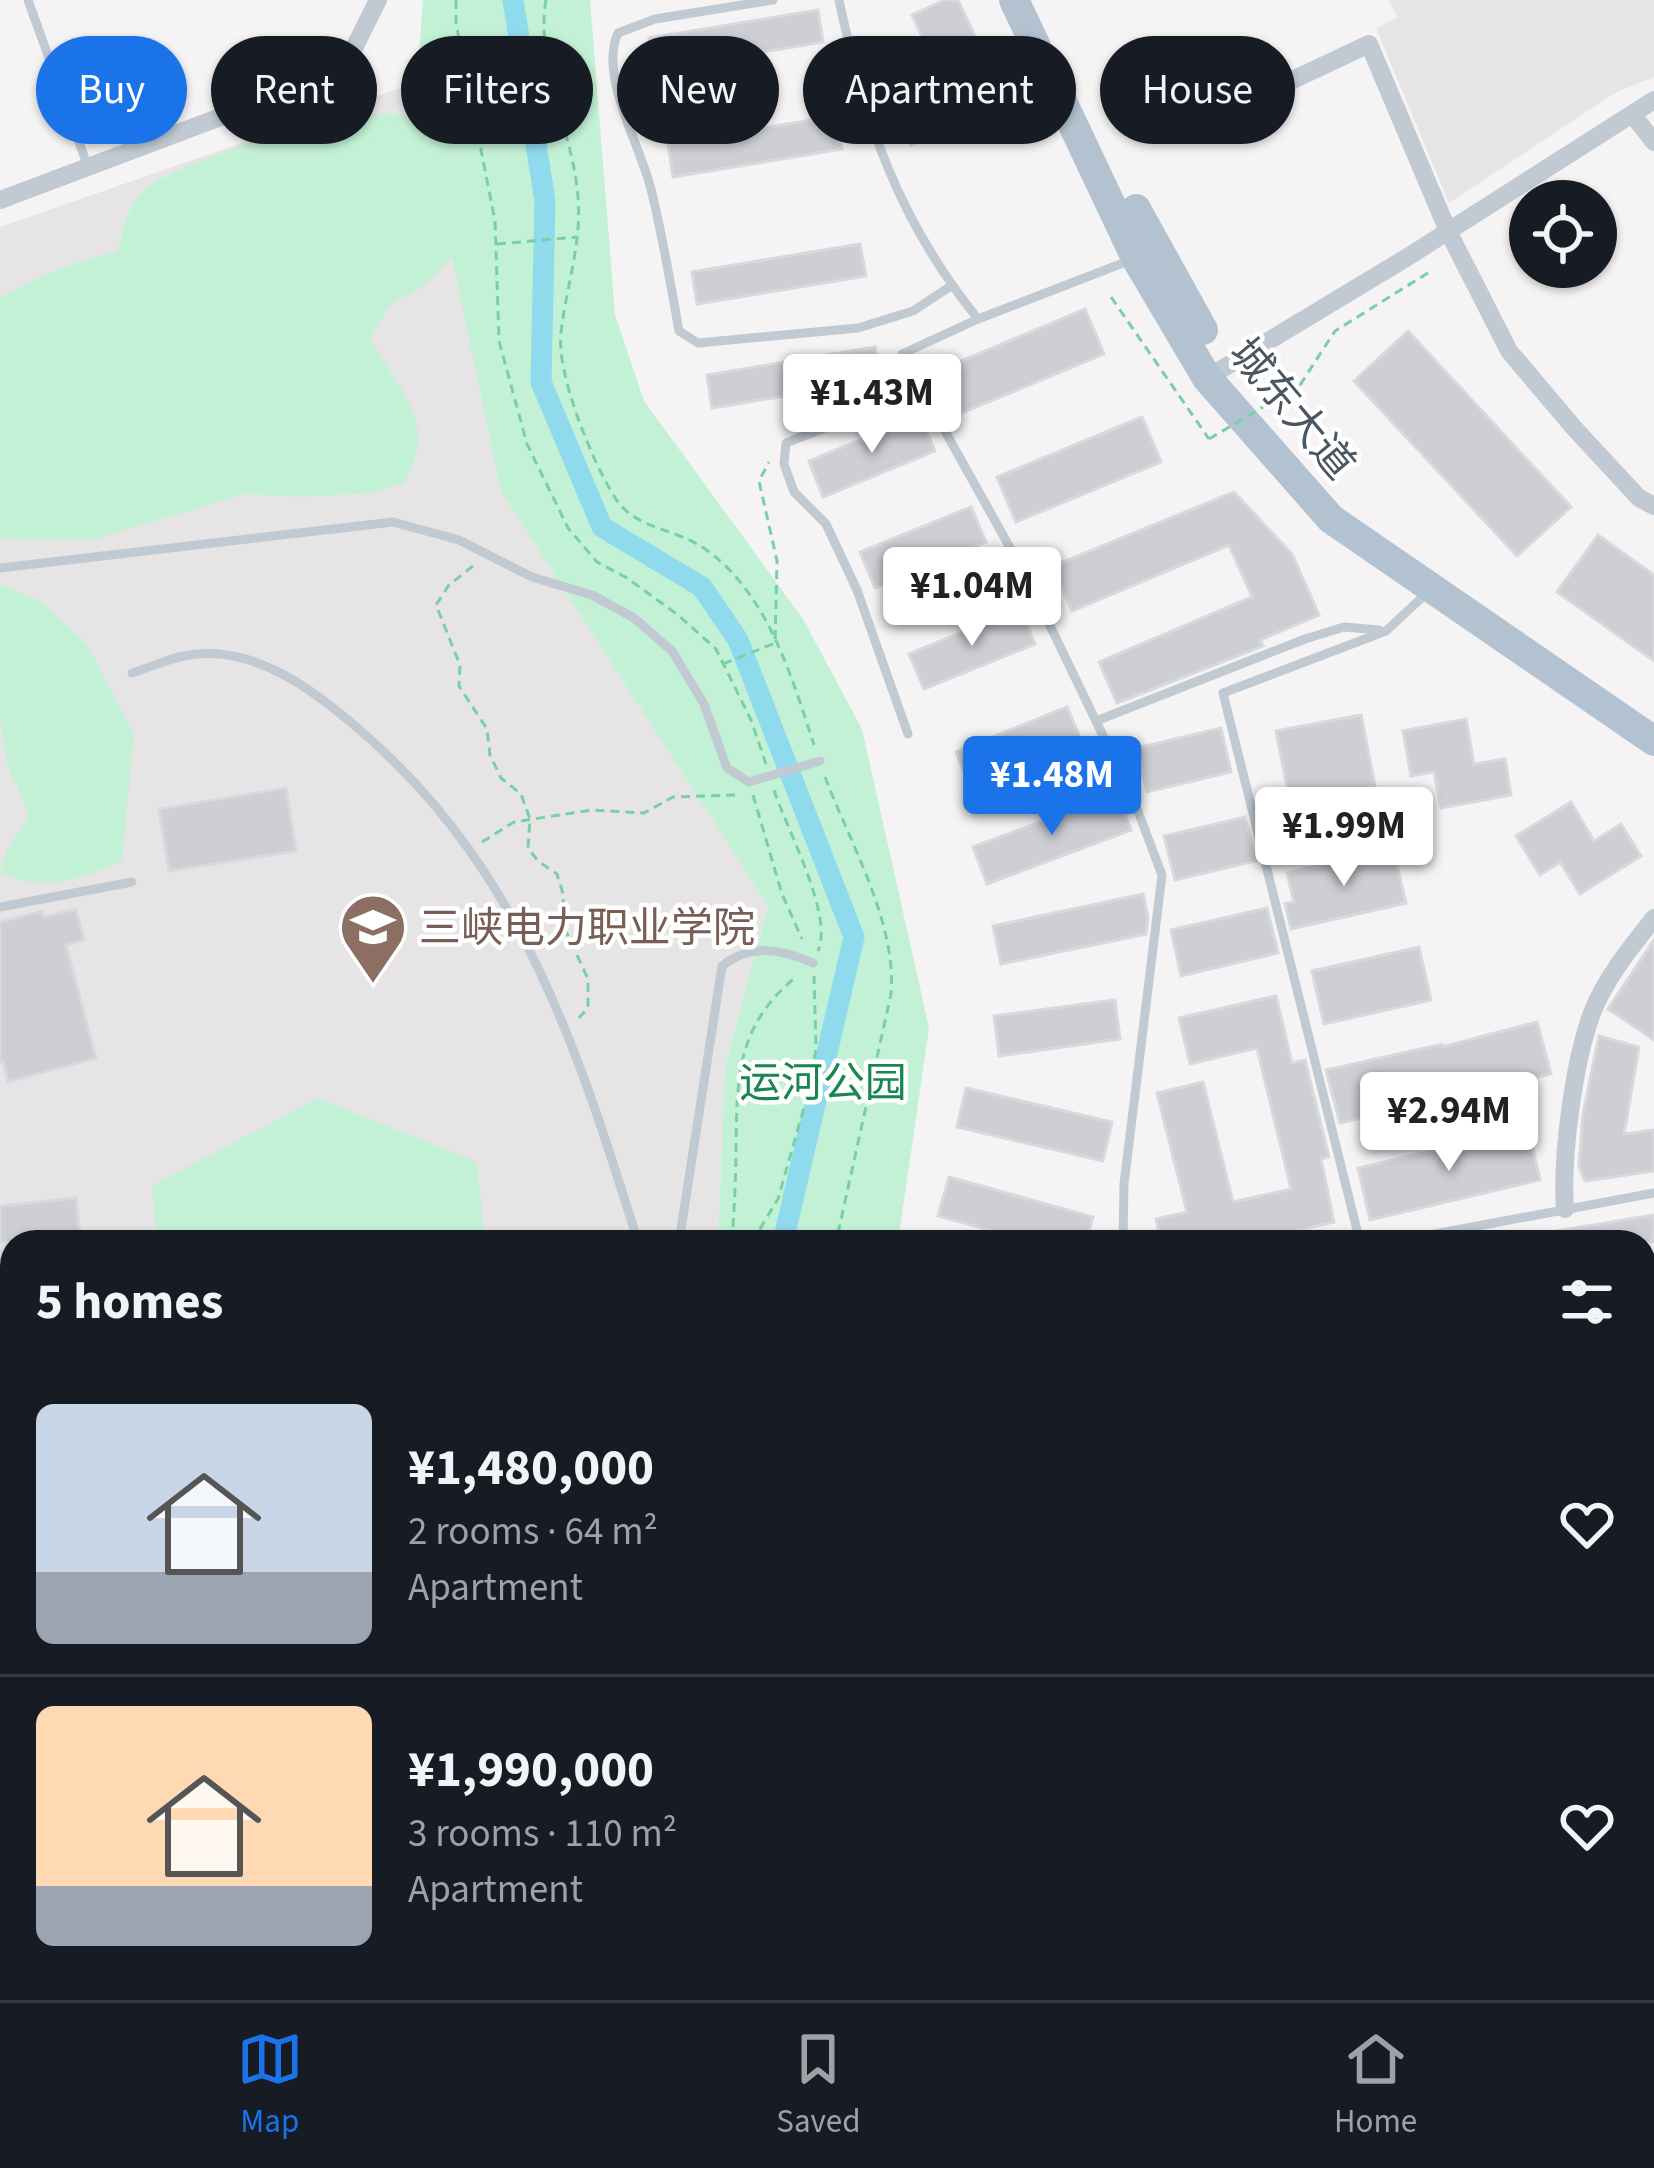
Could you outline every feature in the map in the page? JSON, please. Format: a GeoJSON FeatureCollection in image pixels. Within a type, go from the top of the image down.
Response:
{"type":"FeatureCollection","features":[{"type":"Feature","properties":{"kind":"main road","name":"城东大道"},"geometry":{"type":"LineString","coordinates":[[1014,0],[1136,258],[1216,373],[1331,519],[1654,741]]}},
{"type":"Feature","properties":{"kind":"main road","name":"城东大道"},"geometry":{"type":"LineString","coordinates":[[1037,0],[1216,373],[1345,504],[1654,716]]}},
{"type":"Feature","properties":{"kind":"street"},"geometry":{"type":"LineString","coordinates":[[0,200],[304,86],[350,56],[378,0]]}},
{"type":"Feature","properties":{"kind":"street"},"geometry":{"type":"LineString","coordinates":[[1295,79],[1369,44],[1448,231],[1509,351],[1649,496]]}},
{"type":"Feature","properties":{"kind":"street"},"geometry":{"type":"LineString","coordinates":[[1216,373],[1654,100]]}},
{"type":"Feature","properties":{"kind":"street"},"geometry":{"type":"LineString","coordinates":[[1632,114],[1654,142]]}},
{"type":"Feature","properties":{"kind":"street"},"geometry":{"type":"LineString","coordinates":[[1565,1209],[1566,1156],[1583,1044],[1593,1010],[1654,918]]}},
{"type":"Feature","properties":{"kind":"lane"},"geometry":{"type":"LineString","coordinates":[[28,0],[88,167]]}},
{"type":"Feature","properties":{"kind":"lane"},"geometry":{"type":"LineString","coordinates":[[772,0],[655,19],[618,33],[611,49],[620,103],[652,190],[679,331],[698,343],[858,328],[914,311],[951,286]]}},
{"type":"Feature","properties":{"kind":"lane"},"geometry":{"type":"LineString","coordinates":[[839,0],[870,130],[896,192],[951,286],[978,319]]}},
{"type":"Feature","properties":{"kind":"lane"},"geometry":{"type":"LineString","coordinates":[[1123,1230],[1124,1184],[1162,875],[1133,798],[1028,580],[902,354],[1136,258]]}},
{"type":"Feature","properties":{"kind":"lane"},"geometry":{"type":"LineString","coordinates":[[908,734],[856,590],[826,524],[794,492],[784,464],[786,443],[922,390]]}},
{"type":"Feature","properties":{"kind":"lane"},"geometry":{"type":"LineString","coordinates":[[0,568],[393,522],[459,540],[532,578],[592,595],[647,628],[672,651],[704,704],[727,768],[749,782],[820,761]]}},
{"type":"Feature","properties":{"kind":"lane"},"geometry":{"type":"LineString","coordinates":[[1357,1230],[1223,693],[1386,631],[1432,589]]}},
{"type":"Feature","properties":{"kind":"lane"},"geometry":{"type":"LineString","coordinates":[[1096,721],[1305,639],[1344,628],[1386,631]]}},
{"type":"Feature","properties":{"kind":"lane"},"geometry":{"type":"LineString","coordinates":[[132,673],[187,655],[222,655],[274,669],[326,698],[402,767],[449,818],[509,907],[552,990],[634,1230]]}},
{"type":"Feature","properties":{"kind":"lane"},"geometry":{"type":"LineString","coordinates":[[0,908],[132,882]]}},
{"type":"Feature","properties":{"kind":"lane"},"geometry":{"type":"LineString","coordinates":[[681,1230],[722,967],[739,953],[754,952],[788,952],[813,963]]}},
{"type":"Feature","properties":{"kind":"lane"},"geometry":{"type":"LineString","coordinates":[[1455,1230],[1654,1193]]}},
{"type":"Feature","properties":{"kind":"path"},"geometry":{"type":"LineString","coordinates":[[456,0],[495,221],[499,341],[527,445],[568,529],[597,562],[628,578],[716,650],[752,720],[766,765]]}},
{"type":"Feature","properties":{"kind":"path"},"geometry":{"type":"LineString","coordinates":[[546,0],[546,51],[578,196],[578,236],[560,339],[564,373],[614,497],[634,521],[664,527],[704,548],[739,577],[796,689],[894,964],[892,994],[839,1230]]}},
{"type":"Feature","properties":{"kind":"path"},"geometry":{"type":"LineString","coordinates":[[495,244],[578,236]]}},
{"type":"Feature","properties":{"kind":"path"},"geometry":{"type":"LineString","coordinates":[[1112,297],[1209,439],[1300,385],[1335,332],[1431,271]]}},
{"type":"Feature","properties":{"kind":"path"},"geometry":{"type":"LineString","coordinates":[[775,643],[777,561],[759,481],[786,443]]}},
{"type":"Feature","properties":{"kind":"path"},"geometry":{"type":"LineString","coordinates":[[487,554],[448,585],[436,604],[460,665],[459,686],[488,729],[490,755],[501,778],[521,794],[530,819],[528,848],[538,862],[557,874],[565,897],[560,918],[588,979],[588,1008],[567,1031]]}},
{"type":"Feature","properties":{"kind":"path"},"geometry":{"type":"LineString","coordinates":[[723,664],[775,643]]}},
{"type":"Feature","properties":{"kind":"path"},"geometry":{"type":"LineString","coordinates":[[470,850],[514,822],[592,810],[644,813],[673,797],[740,794],[749,782]]}},
{"type":"Feature","properties":{"kind":"path"},"geometry":{"type":"LineString","coordinates":[[749,782],[782,894],[813,963],[818,1009],[812,1070],[778,1199],[759,1230]]}},
{"type":"Feature","properties":{"kind":"path"},"geometry":{"type":"LineString","coordinates":[[732,1230],[737,1076],[747,1039],[779,990],[813,963],[823,941],[821,915],[773,788]]}},
{"type":"Feature","properties":{"kind":"shaded area"},"geometry":{"type":"Polygon","coordinates":[[[1388,0],[1654,0],[1654,77],[1615,93],[1449,203],[1376,28],[1398,17],[1388,0]]]}},
{"type":"Feature","properties":{"kind":"shaded area","name":"三峡电力职业学院"},"geometry":{"type":"Polygon","coordinates":[[[401,88],[401,144],[430,144],[501,492],[768,906],[725,1066],[718,1230],[0,1230],[0,227],[239,144],[377,144],[377,96],[401,88]]]}},
{"type":"Feature","properties":{"kind":"green space","name":"运河公园"},"geometry":{"type":"Polygon","coordinates":[[[423,0],[590,0],[593,36],[420,36],[423,0]]]}},
{"type":"Feature","properties":{"kind":"green space","name":"运河公园"},"geometry":{"type":"Polygon","coordinates":[[[593,38],[615,315],[644,401],[803,619],[862,729],[929,1028],[900,1230],[718,1230],[725,1066],[768,906],[501,492],[452,257],[423,286],[390,305],[370,338],[414,416],[418,445],[405,483],[370,493],[245,494],[92,540],[0,539],[0,298],[57,270],[118,251],[126,219],[138,197],[161,179],[248,144],[377,144],[380,114],[401,115],[401,144],[593,144],[593,38]]]}},
{"type":"Feature","properties":{"kind":"green space"},"geometry":{"type":"Polygon","coordinates":[[[0,584],[43,603],[87,644],[134,735],[122,860],[78,878],[29,882],[0,871],[29,814],[8,766],[0,722],[0,584]]]}},
{"type":"Feature","properties":{"kind":"green space"},"geometry":{"type":"Polygon","coordinates":[[[318,1098],[477,1162],[484,1230],[156,1230],[152,1186],[318,1098]]]}},
{"type":"Feature","properties":{"kind":"building"},"geometry":{"type":"Polygon","coordinates":[[[945,0],[958,0],[975,36],[922,36],[912,15],[945,0]]]}},
{"type":"Feature","properties":{"kind":"building"},"geometry":{"type":"Polygon","coordinates":[[[818,10],[822,36],[803,36],[803,45],[779,49],[779,36],[661,36],[818,10]]]}},
{"type":"Feature","properties":{"kind":"building"},"geometry":{"type":"Polygon","coordinates":[[[803,122],[803,144],[841,144],[842,149],[673,177],[668,144],[779,144],[779,126],[803,122]]]}},
{"type":"Feature","properties":{"kind":"building"},"geometry":{"type":"Polygon","coordinates":[[[860,244],[866,276],[697,304],[692,272],[860,244]]]}},
{"type":"Feature","properties":{"kind":"building"},"geometry":{"type":"Polygon","coordinates":[[[1085,309],[1104,354],[959,414],[940,370],[1085,309]]]}},
{"type":"Feature","properties":{"kind":"building"},"geometry":{"type":"Polygon","coordinates":[[[1408,331],[1571,507],[1517,556],[1354,381],[1408,331]]]}},
{"type":"Feature","properties":{"kind":"building"},"geometry":{"type":"Polygon","coordinates":[[[875,347],[881,380],[712,408],[707,375],[875,347]]]}},
{"type":"Feature","properties":{"kind":"building"},"geometry":{"type":"Polygon","coordinates":[[[920,415],[935,451],[823,497],[809,461],[920,415]]]}},
{"type":"Feature","properties":{"kind":"building"},"geometry":{"type":"Polygon","coordinates":[[[1142,417],[1161,462],[1016,522],[997,477],[1142,417]]]}},
{"type":"Feature","properties":{"kind":"building"},"geometry":{"type":"Polygon","coordinates":[[[1234,492],[1292,554],[1319,615],[1260,640],[1263,646],[1117,703],[1099,662],[1252,597],[1229,545],[1072,611],[1053,566],[1234,492]]]}},
{"type":"Feature","properties":{"kind":"building"},"geometry":{"type":"Polygon","coordinates":[[[971,507],[986,542],[875,588],[860,552],[971,507]]]}},
{"type":"Feature","properties":{"kind":"building"},"geometry":{"type":"Polygon","coordinates":[[[1598,535],[1654,575],[1654,661],[1557,592],[1598,535]]]}},
{"type":"Feature","properties":{"kind":"building"},"geometry":{"type":"Polygon","coordinates":[[[1020,608],[1035,644],[924,689],[909,654],[1020,608]]]}},
{"type":"Feature","properties":{"kind":"building"},"geometry":{"type":"Polygon","coordinates":[[[1067,707],[1082,742],[971,788],[956,752],[1067,707]]]}},
{"type":"Feature","properties":{"kind":"building"},"geometry":{"type":"Polygon","coordinates":[[[1361,715],[1375,786],[1290,802],[1276,731],[1361,715]]]}},
{"type":"Feature","properties":{"kind":"building"},"geometry":{"type":"Polygon","coordinates":[[[1466,719],[1474,764],[1505,759],[1511,795],[1441,808],[1434,772],[1411,776],[1403,731],[1466,719]]]}},
{"type":"Feature","properties":{"kind":"building"},"geometry":{"type":"Polygon","coordinates":[[[1221,728],[1231,772],[1147,792],[1137,748],[1221,728]]]}},
{"type":"Feature","properties":{"kind":"building"},"geometry":{"type":"Polygon","coordinates":[[[286,788],[296,851],[169,871],[159,809],[286,788]]]}},
{"type":"Feature","properties":{"kind":"building"},"geometry":{"type":"Polygon","coordinates":[[[1117,793],[1131,830],[987,884],[973,847],[1117,793]]]}},
{"type":"Feature","properties":{"kind":"building"},"geometry":{"type":"Polygon","coordinates":[[[1571,802],[1594,841],[1621,824],[1641,856],[1580,894],[1560,862],[1540,875],[1516,836],[1571,802]]]}},
{"type":"Feature","properties":{"kind":"building"},"geometry":{"type":"Polygon","coordinates":[[[1245,817],[1256,861],[1175,880],[1164,836],[1245,817]]]}},
{"type":"Feature","properties":{"kind":"building"},"geometry":{"type":"Polygon","coordinates":[[[1393,849],[1406,903],[1291,929],[1285,904],[1294,902],[1287,873],[1393,849]]]}},
{"type":"Feature","properties":{"kind":"building"},"geometry":{"type":"Polygon","coordinates":[[[1143,894],[1146,934],[1001,964],[993,926],[1143,894]]]}},
{"type":"Feature","properties":{"kind":"building"},"geometry":{"type":"Polygon","coordinates":[[[1267,908],[1278,953],[1181,976],[1171,930],[1267,908]]]}},
{"type":"Feature","properties":{"kind":"building"},"geometry":{"type":"Polygon","coordinates":[[[76,909],[84,940],[66,945],[96,1058],[8,1082],[0,1062],[0,922],[42,911],[44,917],[76,909]]]}},
{"type":"Feature","properties":{"kind":"building"},"geometry":{"type":"Polygon","coordinates":[[[1654,940],[1654,1040],[1608,1009],[1654,940]]]}},
{"type":"Feature","properties":{"kind":"building"},"geometry":{"type":"Polygon","coordinates":[[[1419,947],[1431,1000],[1324,1024],[1312,971],[1419,947]]]}},
{"type":"Feature","properties":{"kind":"building"},"geometry":{"type":"Polygon","coordinates":[[[1276,996],[1292,1063],[1305,1060],[1329,1157],[1321,1159],[1334,1222],[1298,1230],[1158,1230],[1156,1219],[1187,1212],[1157,1093],[1203,1082],[1233,1202],[1291,1189],[1257,1048],[1190,1064],[1179,1018],[1276,996]]]}},
{"type":"Feature","properties":{"kind":"building"},"geometry":{"type":"Polygon","coordinates":[[[1115,1000],[1120,1039],[999,1056],[994,1016],[1115,1000]]]}},
{"type":"Feature","properties":{"kind":"building"},"geometry":{"type":"Polygon","coordinates":[[[1537,1022],[1551,1074],[1340,1123],[1326,1070],[1537,1022]]]}},
{"type":"Feature","properties":{"kind":"building"},"geometry":{"type":"Polygon","coordinates":[[[1599,1036],[1639,1047],[1624,1134],[1654,1130],[1654,1171],[1585,1181],[1579,1166],[1583,1114],[1599,1036]]]}},
{"type":"Feature","properties":{"kind":"building"},"geometry":{"type":"Polygon","coordinates":[[[966,1088],[1112,1122],[1103,1161],[957,1127],[966,1088]]]}},
{"type":"Feature","properties":{"kind":"building"},"geometry":{"type":"Polygon","coordinates":[[[1528,1128],[1540,1180],[1370,1220],[1358,1168],[1528,1128]]]}},
{"type":"Feature","properties":{"kind":"building"},"geometry":{"type":"Polygon","coordinates":[[[949,1177],[1093,1217],[1089,1230],[989,1230],[938,1216],[949,1177]]]}},
{"type":"Feature","properties":{"kind":"building"},"geometry":{"type":"Polygon","coordinates":[[[76,1198],[80,1230],[0,1230],[0,1206],[76,1198]]]}},
{"type":"Feature","properties":{"kind":"building"},"geometry":{"type":"Polygon","coordinates":[[[1654,1215],[1654,1230],[1563,1230],[1654,1215]]]}},
{"type":"Feature","properties":{"kind":"waterway"},"geometry":{"type":"LineString","coordinates":[[513,0],[545,201],[541,382],[602,527],[702,587],[738,640],[854,937],[786,1230]]}},
{"type":"Feature","properties":{"kind":"place","name":"三峡电力职业学院"},"geometry":{"type":"Point","coordinates":[373,986]}}]}
